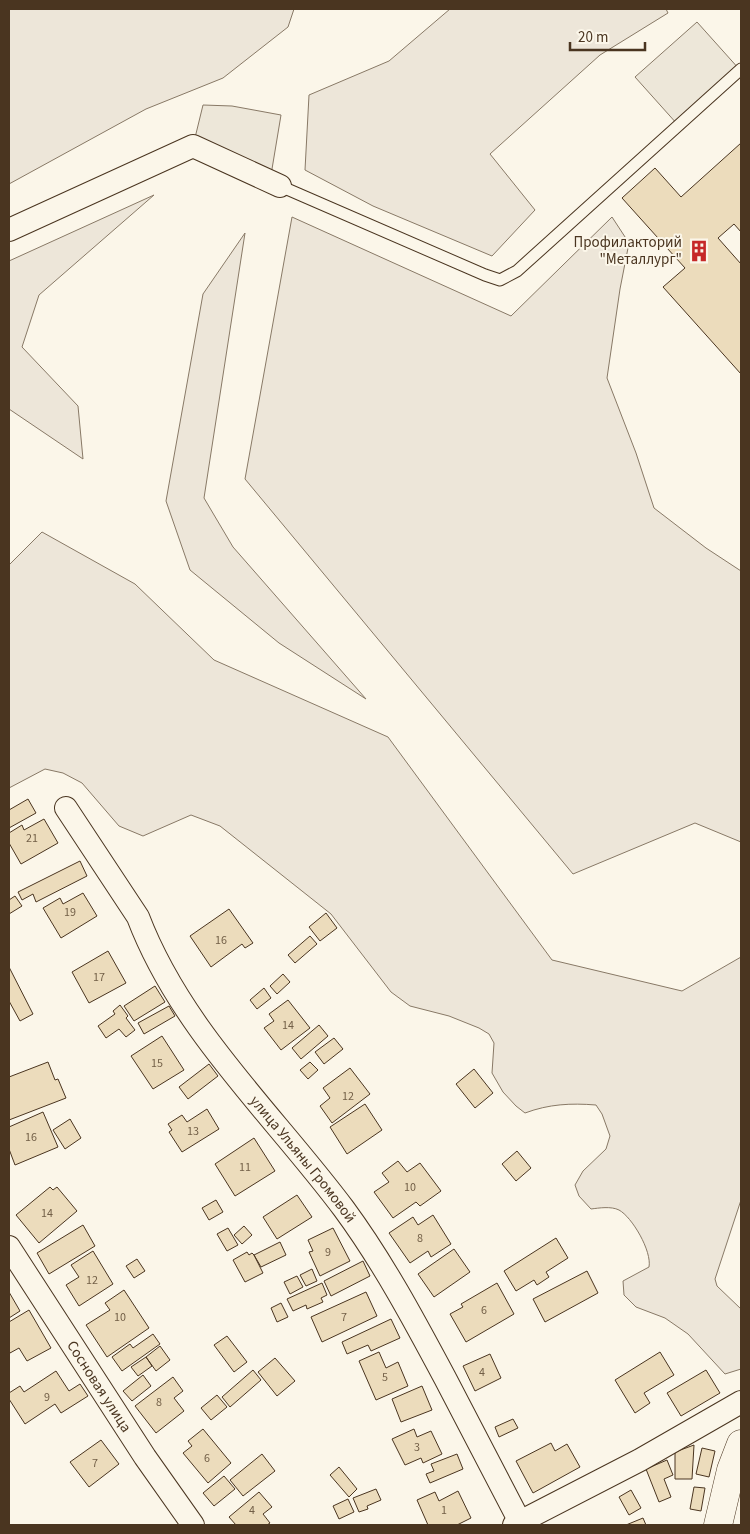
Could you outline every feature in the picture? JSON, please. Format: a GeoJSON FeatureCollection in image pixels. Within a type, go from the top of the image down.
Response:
{"type":"FeatureCollection","features":[{"type":"Feature","properties":{"kind":"street"},"geometry":{"type":"LineString","coordinates":[[9,230],[193,146],[280,186]]}},
{"type":"Feature","properties":{"kind":"street","name":"улица Ульяны Громовой"},"geometry":{"type":"LineString","coordinates":[[66,808],[138,917],[172,988],[234,1074],[344,1210],[375,1254],[408,1308],[517,1524]]}},
{"type":"Feature","properties":{"kind":"street","name":"Сосновая улица"},"geometry":{"type":"LineString","coordinates":[[9,1247],[145,1458],[193,1525]]}},
{"type":"Feature","properties":{"kind":"street"},"geometry":{"type":"LineString","coordinates":[[517,1524],[640,1460],[741,1402]]}},
{"type":"Feature","properties":{"kind":"street"},"geometry":{"type":"LineString","coordinates":[[718,1525],[731,1470],[741,1444]]}},
{"type":"Feature","properties":{"kind":"lane"},"geometry":{"type":"LineString","coordinates":[[280,186],[500,280],[517,271],[741,69]]}},
{"type":"Feature","properties":{"kind":"shaded area"},"geometry":{"type":"Polygon","coordinates":[[[9,9],[294,9],[288,27],[223,78],[146,109],[9,184],[9,9]]]}},
{"type":"Feature","properties":{"kind":"shaded area"},"geometry":{"type":"Polygon","coordinates":[[[450,9],[666,9],[668,13],[600,55],[490,154],[535,210],[492,256],[373,206],[305,170],[309,95],[389,61],[450,9]]]}},
{"type":"Feature","properties":{"kind":"shaded area"},"geometry":{"type":"Polygon","coordinates":[[[697,22],[740,70],[678,125],[635,77],[697,22]]]}},
{"type":"Feature","properties":{"kind":"shaded area"},"geometry":{"type":"Polygon","coordinates":[[[203,105],[232,106],[281,115],[270,181],[193,146],[203,105]]]}},
{"type":"Feature","properties":{"kind":"shaded area"},"geometry":{"type":"Polygon","coordinates":[[[154,195],[39,295],[22,347],[78,406],[83,459],[9,409],[9,261],[154,195]]]}},
{"type":"Feature","properties":{"kind":"shaded area"},"geometry":{"type":"Polygon","coordinates":[[[292,217],[511,316],[612,217],[629,243],[607,378],[636,453],[654,508],[706,548],[741,571],[741,842],[695,823],[573,874],[245,479],[292,217]]]}},
{"type":"Feature","properties":{"kind":"shaded area"},"geometry":{"type":"Polygon","coordinates":[[[245,233],[204,498],[233,547],[366,699],[279,643],[190,570],[166,501],[203,294],[245,233]]]}},
{"type":"Feature","properties":{"kind":"shaded area"},"geometry":{"type":"Polygon","coordinates":[[[42,532],[135,584],[214,660],[388,737],[552,960],[682,991],[741,957],[741,1200],[715,1279],[717,1286],[741,1309],[741,1369],[725,1374],[688,1334],[665,1318],[636,1307],[624,1295],[623,1281],[649,1267],[647,1252],[640,1235],[630,1220],[619,1210],[612,1208],[591,1209],[579,1196],[575,1185],[583,1171],[606,1149],[610,1136],[602,1114],[596,1105],[560,1105],[525,1113],[503,1092],[492,1073],[494,1043],[489,1034],[449,1016],[410,1006],[391,992],[331,914],[220,826],[191,815],[143,836],[119,826],[82,783],[63,773],[45,769],[9,788],[9,565],[42,532]]]}},
{"type":"Feature","properties":{"kind":"building","name":"Профилакторий \"Металлург\""},"geometry":{"type":"Polygon","coordinates":[[[741,143],[741,232],[734,224],[718,238],[741,264],[741,374],[663,287],[685,268],[622,198],[655,168],[681,197],[741,143]]]}},
{"type":"Feature","properties":{"kind":"building"},"geometry":{"type":"Polygon","coordinates":[[[28,799],[36,813],[9,828],[9,810],[28,799]]]}},
{"type":"Feature","properties":{"kind":"building"},"geometry":{"type":"Polygon","coordinates":[[[44,819],[58,843],[21,864],[9,843],[9,833],[22,825],[24,830],[44,819]]]}},
{"type":"Feature","properties":{"kind":"building"},"geometry":{"type":"Polygon","coordinates":[[[80,861],[87,876],[36,902],[33,894],[22,900],[18,892],[80,861]]]}},
{"type":"Feature","properties":{"kind":"building"},"geometry":{"type":"Polygon","coordinates":[[[83,893],[97,916],[61,938],[43,908],[60,898],[63,904],[83,893]]]}},
{"type":"Feature","properties":{"kind":"building"},"geometry":{"type":"Polygon","coordinates":[[[15,896],[22,906],[9,914],[9,900],[15,896]]]}},
{"type":"Feature","properties":{"kind":"building"},"geometry":{"type":"Polygon","coordinates":[[[229,909],[253,943],[245,948],[242,944],[211,967],[190,936],[229,909]]]}},
{"type":"Feature","properties":{"kind":"building"},"geometry":{"type":"Polygon","coordinates":[[[326,913],[337,928],[320,941],[309,927],[326,913]]]}},
{"type":"Feature","properties":{"kind":"building"},"geometry":{"type":"Polygon","coordinates":[[[310,936],[317,944],[295,963],[288,955],[310,936]]]}},
{"type":"Feature","properties":{"kind":"building"},"geometry":{"type":"Polygon","coordinates":[[[108,951],[126,983],[89,1003],[72,972],[108,951]]]}},
{"type":"Feature","properties":{"kind":"building"},"geometry":{"type":"Polygon","coordinates":[[[9,967],[33,1014],[20,1021],[9,1001],[9,967]]]}},
{"type":"Feature","properties":{"kind":"building"},"geometry":{"type":"Polygon","coordinates":[[[283,974],[290,982],[277,994],[270,986],[283,974]]]}},
{"type":"Feature","properties":{"kind":"building"},"geometry":{"type":"Polygon","coordinates":[[[155,986],[165,1002],[134,1021],[124,1006],[155,986]]]}},
{"type":"Feature","properties":{"kind":"building"},"geometry":{"type":"Polygon","coordinates":[[[264,988],[271,998],[257,1009],[250,1000],[264,988]]]}},
{"type":"Feature","properties":{"kind":"building"},"geometry":{"type":"Polygon","coordinates":[[[288,1000],[310,1028],[281,1050],[264,1028],[274,1021],[269,1014],[288,1000]]]}},
{"type":"Feature","properties":{"kind":"building"},"geometry":{"type":"Polygon","coordinates":[[[120,1005],[128,1016],[126,1018],[135,1030],[126,1037],[119,1029],[106,1038],[98,1026],[115,1014],[113,1011],[120,1005]]]}},
{"type":"Feature","properties":{"kind":"building"},"geometry":{"type":"Polygon","coordinates":[[[169,1006],[175,1016],[144,1034],[138,1023],[169,1006]]]}},
{"type":"Feature","properties":{"kind":"building"},"geometry":{"type":"Polygon","coordinates":[[[319,1025],[328,1036],[301,1059],[292,1048],[319,1025]]]}},
{"type":"Feature","properties":{"kind":"building"},"geometry":{"type":"Polygon","coordinates":[[[162,1036],[184,1070],[153,1089],[131,1056],[162,1036]]]}},
{"type":"Feature","properties":{"kind":"building"},"geometry":{"type":"Polygon","coordinates":[[[334,1038],[343,1049],[324,1064],[315,1052],[334,1038]]]}},
{"type":"Feature","properties":{"kind":"building"},"geometry":{"type":"Polygon","coordinates":[[[48,1062],[55,1080],[58,1079],[66,1098],[9,1120],[9,1077],[48,1062]]]}},
{"type":"Feature","properties":{"kind":"building"},"geometry":{"type":"Polygon","coordinates":[[[310,1062],[318,1070],[308,1079],[300,1070],[310,1062]]]}},
{"type":"Feature","properties":{"kind":"building"},"geometry":{"type":"Polygon","coordinates":[[[209,1064],[218,1076],[188,1099],[179,1087],[209,1064]]]}},
{"type":"Feature","properties":{"kind":"building"},"geometry":{"type":"Polygon","coordinates":[[[350,1068],[370,1094],[332,1123],[320,1106],[330,1098],[323,1088],[350,1068]]]}},
{"type":"Feature","properties":{"kind":"building"},"geometry":{"type":"Polygon","coordinates":[[[474,1069],[493,1093],[475,1108],[456,1084],[474,1069]]]}},
{"type":"Feature","properties":{"kind":"building"},"geometry":{"type":"Polygon","coordinates":[[[365,1104],[382,1130],[347,1154],[330,1127],[365,1104]]]}},
{"type":"Feature","properties":{"kind":"building"},"geometry":{"type":"Polygon","coordinates":[[[207,1109],[219,1129],[182,1152],[169,1132],[172,1130],[168,1124],[182,1115],[187,1122],[207,1109]]]}},
{"type":"Feature","properties":{"kind":"building"},"geometry":{"type":"Polygon","coordinates":[[[43,1112],[58,1147],[15,1165],[9,1149],[9,1127],[43,1112]]]}},
{"type":"Feature","properties":{"kind":"building"},"geometry":{"type":"Polygon","coordinates":[[[70,1119],[81,1138],[65,1149],[53,1130],[70,1119]]]}},
{"type":"Feature","properties":{"kind":"building"},"geometry":{"type":"Polygon","coordinates":[[[254,1138],[275,1171],[235,1196],[215,1164],[254,1138]]]}},
{"type":"Feature","properties":{"kind":"building"},"geometry":{"type":"Polygon","coordinates":[[[517,1151],[531,1168],[516,1181],[502,1164],[517,1151]]]}},
{"type":"Feature","properties":{"kind":"building"},"geometry":{"type":"Polygon","coordinates":[[[398,1161],[407,1172],[420,1163],[441,1191],[420,1206],[416,1202],[393,1218],[374,1192],[389,1182],[382,1173],[398,1161]]]}},
{"type":"Feature","properties":{"kind":"building"},"geometry":{"type":"Polygon","coordinates":[[[50,1187],[53,1190],[57,1187],[77,1211],[39,1243],[16,1215],[50,1187]]]}},
{"type":"Feature","properties":{"kind":"building"},"geometry":{"type":"Polygon","coordinates":[[[297,1195],[312,1217],[277,1239],[263,1217],[297,1195]]]}},
{"type":"Feature","properties":{"kind":"building"},"geometry":{"type":"Polygon","coordinates":[[[216,1200],[223,1212],[209,1220],[202,1208],[216,1200]]]}},
{"type":"Feature","properties":{"kind":"building"},"geometry":{"type":"Polygon","coordinates":[[[433,1215],[451,1244],[431,1257],[428,1251],[410,1263],[389,1233],[413,1217],[418,1225],[433,1215]]]}},
{"type":"Feature","properties":{"kind":"building"},"geometry":{"type":"Polygon","coordinates":[[[83,1225],[95,1246],[49,1274],[37,1253],[83,1225]]]}},
{"type":"Feature","properties":{"kind":"building"},"geometry":{"type":"Polygon","coordinates":[[[244,1226],[252,1235],[242,1244],[234,1235],[244,1226]]]}},
{"type":"Feature","properties":{"kind":"building"},"geometry":{"type":"Polygon","coordinates":[[[228,1228],[238,1245],[227,1251],[217,1234],[228,1228]]]}},
{"type":"Feature","properties":{"kind":"building"},"geometry":{"type":"Polygon","coordinates":[[[333,1228],[350,1261],[320,1276],[309,1252],[313,1251],[308,1240],[333,1228]]]}},
{"type":"Feature","properties":{"kind":"building"},"geometry":{"type":"Polygon","coordinates":[[[556,1238],[568,1258],[546,1272],[549,1277],[537,1285],[534,1280],[516,1291],[504,1271],[556,1238]]]}},
{"type":"Feature","properties":{"kind":"building"},"geometry":{"type":"Polygon","coordinates":[[[280,1242],[286,1255],[261,1267],[254,1255],[280,1242]]]}},
{"type":"Feature","properties":{"kind":"building"},"geometry":{"type":"Polygon","coordinates":[[[454,1249],[470,1272],[434,1297],[418,1274],[454,1249]]]}},
{"type":"Feature","properties":{"kind":"building"},"geometry":{"type":"Polygon","coordinates":[[[93,1251],[113,1284],[79,1306],[66,1285],[79,1277],[71,1265],[93,1251]]]}},
{"type":"Feature","properties":{"kind":"building"},"geometry":{"type":"Polygon","coordinates":[[[247,1252],[249,1255],[252,1253],[254,1255],[263,1273],[245,1282],[233,1260],[247,1252]]]}},
{"type":"Feature","properties":{"kind":"building"},"geometry":{"type":"Polygon","coordinates":[[[137,1259],[145,1271],[134,1278],[126,1266],[137,1259]]]}},
{"type":"Feature","properties":{"kind":"building"},"geometry":{"type":"Polygon","coordinates":[[[363,1261],[370,1276],[331,1296],[324,1281],[363,1261]]]}},
{"type":"Feature","properties":{"kind":"building"},"geometry":{"type":"Polygon","coordinates":[[[312,1269],[317,1281],[306,1286],[300,1275],[312,1269]]]}},
{"type":"Feature","properties":{"kind":"building"},"geometry":{"type":"Polygon","coordinates":[[[587,1271],[598,1293],[545,1322],[533,1299],[587,1271]]]}},
{"type":"Feature","properties":{"kind":"building"},"geometry":{"type":"Polygon","coordinates":[[[297,1276],[303,1287],[290,1294],[284,1282],[297,1276]]]}},
{"type":"Feature","properties":{"kind":"building"},"geometry":{"type":"Polygon","coordinates":[[[322,1283],[327,1295],[321,1298],[323,1302],[307,1309],[306,1305],[293,1311],[287,1299],[322,1283]]]}},
{"type":"Feature","properties":{"kind":"building"},"geometry":{"type":"Polygon","coordinates":[[[497,1283],[514,1314],[466,1342],[450,1314],[463,1307],[461,1304],[497,1283]]]}},
{"type":"Feature","properties":{"kind":"building"},"geometry":{"type":"Polygon","coordinates":[[[124,1290],[149,1328],[107,1357],[86,1325],[110,1310],[105,1303],[124,1290]]]}},
{"type":"Feature","properties":{"kind":"building"},"geometry":{"type":"Polygon","coordinates":[[[9,1292],[20,1311],[9,1318],[9,1292]]]}},
{"type":"Feature","properties":{"kind":"building"},"geometry":{"type":"Polygon","coordinates":[[[366,1292],[377,1316],[322,1342],[311,1317],[366,1292]]]}},
{"type":"Feature","properties":{"kind":"building"},"geometry":{"type":"Polygon","coordinates":[[[281,1303],[288,1317],[277,1322],[271,1308],[281,1303]]]}},
{"type":"Feature","properties":{"kind":"building"},"geometry":{"type":"Polygon","coordinates":[[[29,1310],[51,1348],[27,1361],[19,1348],[10,1353],[9,1322],[29,1310]]]}},
{"type":"Feature","properties":{"kind":"building"},"geometry":{"type":"Polygon","coordinates":[[[391,1319],[400,1338],[371,1351],[368,1345],[347,1354],[342,1342],[391,1319]]]}},
{"type":"Feature","properties":{"kind":"building"},"geometry":{"type":"Polygon","coordinates":[[[153,1334],[160,1344],[122,1371],[112,1357],[130,1344],[133,1348],[153,1334]]]}},
{"type":"Feature","properties":{"kind":"building"},"geometry":{"type":"Polygon","coordinates":[[[227,1336],[247,1362],[234,1372],[214,1345],[227,1336]]]}},
{"type":"Feature","properties":{"kind":"building"},"geometry":{"type":"Polygon","coordinates":[[[160,1346],[170,1360],[156,1371],[146,1357],[160,1346]]]}},
{"type":"Feature","properties":{"kind":"building"},"geometry":{"type":"Polygon","coordinates":[[[379,1352],[386,1368],[398,1362],[408,1386],[376,1400],[359,1361],[379,1352]]]}},
{"type":"Feature","properties":{"kind":"building"},"geometry":{"type":"Polygon","coordinates":[[[660,1352],[674,1375],[644,1393],[650,1403],[635,1413],[615,1380],[660,1352]]]}},
{"type":"Feature","properties":{"kind":"building"},"geometry":{"type":"Polygon","coordinates":[[[490,1354],[501,1378],[475,1391],[463,1366],[490,1354]]]}},
{"type":"Feature","properties":{"kind":"building"},"geometry":{"type":"Polygon","coordinates":[[[146,1357],[152,1366],[138,1376],[131,1367],[146,1357]]]}},
{"type":"Feature","properties":{"kind":"building"},"geometry":{"type":"Polygon","coordinates":[[[275,1358],[295,1381],[277,1396],[258,1372],[275,1358]]]}},
{"type":"Feature","properties":{"kind":"building"},"geometry":{"type":"Polygon","coordinates":[[[253,1370],[261,1380],[230,1407],[222,1397],[253,1370]]]}},
{"type":"Feature","properties":{"kind":"building"},"geometry":{"type":"Polygon","coordinates":[[[706,1370],[720,1393],[681,1416],[667,1393],[706,1370]]]}},
{"type":"Feature","properties":{"kind":"building"},"geometry":{"type":"Polygon","coordinates":[[[56,1371],[69,1391],[80,1384],[88,1396],[61,1413],[55,1404],[25,1424],[9,1399],[9,1393],[20,1386],[24,1392],[56,1371]]]}},
{"type":"Feature","properties":{"kind":"building"},"geometry":{"type":"Polygon","coordinates":[[[143,1375],[151,1386],[132,1401],[123,1391],[143,1375]]]}},
{"type":"Feature","properties":{"kind":"building"},"geometry":{"type":"Polygon","coordinates":[[[173,1377],[183,1391],[174,1398],[184,1411],[156,1433],[135,1406],[173,1377]]]}},
{"type":"Feature","properties":{"kind":"building"},"geometry":{"type":"Polygon","coordinates":[[[422,1386],[432,1410],[401,1422],[392,1399],[422,1386]]]}},
{"type":"Feature","properties":{"kind":"building"},"geometry":{"type":"Polygon","coordinates":[[[217,1395],[227,1407],[211,1420],[201,1408],[217,1395]]]}},
{"type":"Feature","properties":{"kind":"building"},"geometry":{"type":"Polygon","coordinates":[[[513,1419],[518,1428],[499,1437],[495,1427],[513,1419]]]}},
{"type":"Feature","properties":{"kind":"building"},"geometry":{"type":"Polygon","coordinates":[[[203,1429],[231,1463],[208,1483],[183,1453],[192,1446],[188,1441],[203,1429]]]}},
{"type":"Feature","properties":{"kind":"building"},"geometry":{"type":"Polygon","coordinates":[[[414,1429],[417,1437],[431,1431],[442,1454],[423,1463],[421,1458],[405,1465],[392,1439],[414,1429]]]}},
{"type":"Feature","properties":{"kind":"building"},"geometry":{"type":"Polygon","coordinates":[[[101,1440],[119,1464],[89,1487],[70,1462],[101,1440]]]}},
{"type":"Feature","properties":{"kind":"building"},"geometry":{"type":"Polygon","coordinates":[[[551,1443],[555,1451],[567,1444],[580,1467],[533,1493],[516,1461],[551,1443]]]}},
{"type":"Feature","properties":{"kind":"building"},"geometry":{"type":"Polygon","coordinates":[[[694,1445],[692,1479],[675,1479],[675,1452],[694,1445]]]}},
{"type":"Feature","properties":{"kind":"building"},"geometry":{"type":"Polygon","coordinates":[[[702,1448],[715,1451],[709,1477],[696,1474],[702,1448]]]}},
{"type":"Feature","properties":{"kind":"building"},"geometry":{"type":"Polygon","coordinates":[[[262,1454],[275,1471],[243,1496],[230,1480],[262,1454]]]}},
{"type":"Feature","properties":{"kind":"building"},"geometry":{"type":"Polygon","coordinates":[[[457,1454],[463,1469],[430,1483],[426,1474],[434,1471],[431,1464],[457,1454]]]}},
{"type":"Feature","properties":{"kind":"building"},"geometry":{"type":"Polygon","coordinates":[[[667,1460],[673,1475],[664,1479],[671,1497],[659,1502],[646,1469],[667,1460]]]}},
{"type":"Feature","properties":{"kind":"building"},"geometry":{"type":"Polygon","coordinates":[[[339,1467],[357,1489],[349,1497],[330,1475],[339,1467]]]}},
{"type":"Feature","properties":{"kind":"building"},"geometry":{"type":"Polygon","coordinates":[[[224,1476],[235,1489],[214,1506],[203,1493],[224,1476]]]}},
{"type":"Feature","properties":{"kind":"building"},"geometry":{"type":"Polygon","coordinates":[[[694,1487],[705,1488],[701,1511],[690,1509],[694,1487]]]}},
{"type":"Feature","properties":{"kind":"building"},"geometry":{"type":"Polygon","coordinates":[[[376,1489],[381,1500],[367,1506],[368,1509],[359,1512],[353,1498],[376,1489]]]}},
{"type":"Feature","properties":{"kind":"building"},"geometry":{"type":"Polygon","coordinates":[[[631,1490],[641,1508],[629,1515],[619,1497],[631,1490]]]}},
{"type":"Feature","properties":{"kind":"building"},"geometry":{"type":"Polygon","coordinates":[[[458,1491],[471,1518],[457,1525],[428,1525],[417,1500],[435,1492],[439,1501],[458,1491]]]}},
{"type":"Feature","properties":{"kind":"building"},"geometry":{"type":"Polygon","coordinates":[[[259,1492],[272,1507],[263,1514],[270,1523],[267,1525],[236,1525],[229,1517],[259,1492]]]}},
{"type":"Feature","properties":{"kind":"building"},"geometry":{"type":"Polygon","coordinates":[[[348,1499],[354,1512],[339,1519],[333,1506],[348,1499]]]}},
{"type":"Feature","properties":{"kind":"building"},"geometry":{"type":"Polygon","coordinates":[[[643,1518],[646,1525],[626,1525],[643,1518]]]}},
{"type":"Feature","properties":{"kind":"place","name":"Профилакторий \"Металлург\""},"geometry":{"type":"Point","coordinates":[699,251]}}]}
